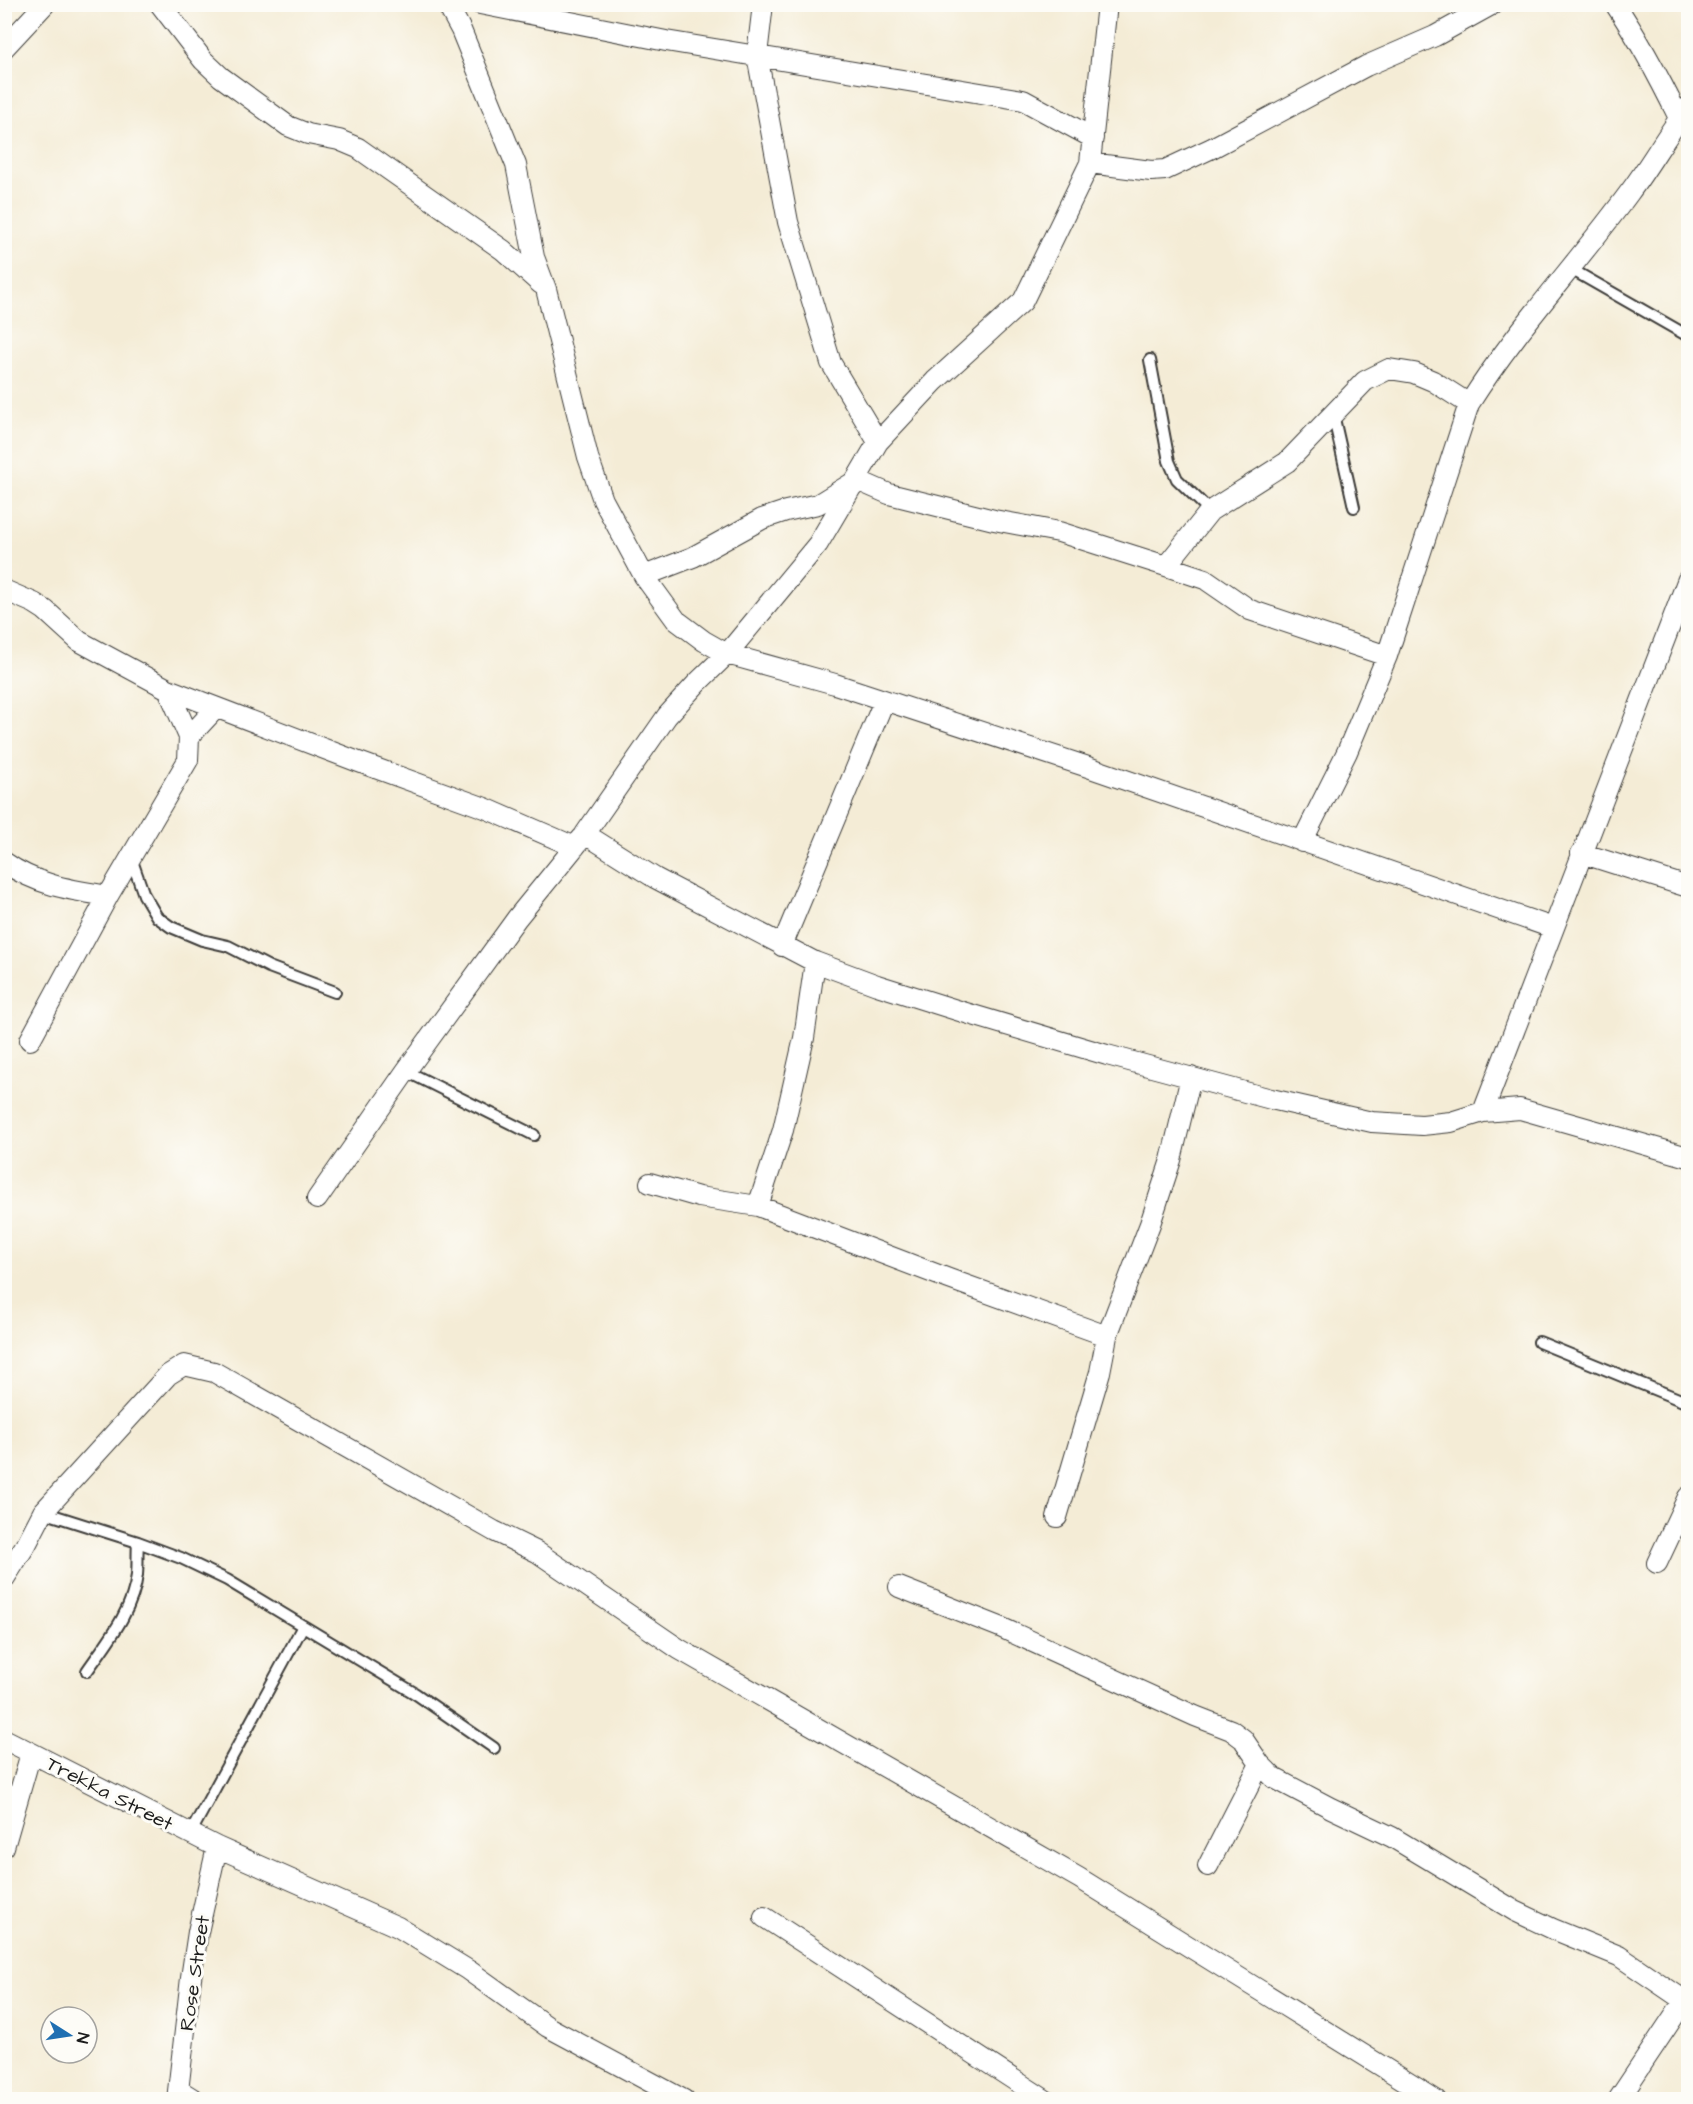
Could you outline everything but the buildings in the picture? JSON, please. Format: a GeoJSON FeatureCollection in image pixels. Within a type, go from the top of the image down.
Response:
{"type":"FeatureCollection","features":[{"type":"Feature","properties":{"kind":"street"},"geometry":{"type":"LineString","coordinates":[[4,48],[45,4]]}},
{"type":"Feature","properties":{"kind":"street"},"geometry":{"type":"LineString","coordinates":[[160,4],[203,60],[221,77],[288,126],[358,148],[502,249],[528,270],[546,289]]}},
{"type":"Feature","properties":{"kind":"street"},"geometry":{"type":"LineString","coordinates":[[447,4],[461,30],[516,165],[534,257],[546,289],[588,457],[603,500],[644,576],[676,620],[704,641],[727,654],[835,684],[1085,766],[1553,928]]}},
{"type":"Feature","properties":{"kind":"street"},"geometry":{"type":"LineString","coordinates":[[480,4],[666,41],[1023,100],[1093,138]]}},
{"type":"Feature","properties":{"kind":"street"},"geometry":{"type":"LineString","coordinates":[[763,4],[758,55],[788,222],[831,363],[878,442]]}},
{"type":"Feature","properties":{"kind":"street"},"geometry":{"type":"LineString","coordinates":[[317,1199],[406,1071],[517,918],[580,841],[667,716],[727,654],[818,544],[878,442],[935,381],[1023,301],[1090,163],[1107,4]]}},
{"type":"Feature","properties":{"kind":"street"},"geometry":{"type":"LineString","coordinates":[[1090,163],[1151,171],[1165,170],[1212,148],[1366,66],[1435,36],[1493,4]]}},
{"type":"Feature","properties":{"kind":"street"},"geometry":{"type":"LineString","coordinates":[[1302,842],[1347,752],[1387,656],[1469,404],[1488,373],[1629,193],[1684,112],[1662,82],[1615,4]]}},
{"type":"Feature","properties":{"kind":"street"},"geometry":{"type":"LineString","coordinates":[[1166,566],[1210,511],[1287,462],[1365,381],[1389,369],[1414,373],[1433,381],[1469,404]]}},
{"type":"Feature","properties":{"kind":"street"},"geometry":{"type":"LineString","coordinates":[[644,576],[693,557],[762,519],[818,504],[857,480]]}},
{"type":"Feature","properties":{"kind":"street"},"geometry":{"type":"LineString","coordinates":[[857,480],[889,494],[994,520],[1059,532],[1166,566],[1205,579],[1250,610],[1387,656]]}},
{"type":"Feature","properties":{"kind":"street"},"geometry":{"type":"LineString","coordinates":[[1483,1112],[1689,579]]}},
{"type":"Feature","properties":{"kind":"street"},"geometry":{"type":"LineString","coordinates":[[4,590],[45,610],[79,641],[168,689],[356,761],[580,841],[782,946],[815,962],[877,985],[1107,1055],[1271,1099],[1372,1122],[1422,1125],[1451,1122],[1483,1112],[1520,1109],[1689,1157]]}},
{"type":"Feature","properties":{"kind":"street"},"geometry":{"type":"LineString","coordinates":[[30,1040],[108,896],[188,760],[189,737],[168,689]]}},
{"type":"Feature","properties":{"kind":"street"},"geometry":{"type":"LineString","coordinates":[[782,946],[884,701]]}},
{"type":"Feature","properties":{"kind":"street"},"geometry":{"type":"LineString","coordinates":[[189,737],[216,708]]}},
{"type":"Feature","properties":{"kind":"street"},"geometry":{"type":"LineString","coordinates":[[1581,854],[1689,887]]}},
{"type":"Feature","properties":{"kind":"street"},"geometry":{"type":"LineString","coordinates":[[4,862],[38,881],[56,887],[108,896]]}},
{"type":"Feature","properties":{"kind":"street"},"geometry":{"type":"LineString","coordinates":[[758,1206],[783,1130],[804,1038],[815,962]]}},
{"type":"Feature","properties":{"kind":"street"},"geometry":{"type":"LineString","coordinates":[[1057,1517],[1100,1372],[1107,1336],[1150,1224],[1171,1160],[1191,1077]]}},
{"type":"Feature","properties":{"kind":"street"},"geometry":{"type":"LineString","coordinates":[[650,1183],[699,1197],[758,1206],[1107,1336]]}},
{"type":"Feature","properties":{"kind":"street"},"geometry":{"type":"LineString","coordinates":[[4,1579],[44,1512],[168,1375],[184,1365],[214,1372],[494,1531],[537,1552],[679,1649],[1079,1878],[1436,2100]]}},
{"type":"Feature","properties":{"kind":"street"},"geometry":{"type":"LineString","coordinates":[[1656,1563],[1689,1497]]}},
{"type":"Feature","properties":{"kind":"street"},"geometry":{"type":"LineString","coordinates":[[899,1587],[1000,1627],[1195,1716],[1231,1730],[1243,1739],[1260,1764],[1274,1778],[1392,1837],[1515,1911],[1552,1929],[1619,1956],[1687,1998],[1618,2100]]}},
{"type":"Feature","properties":{"kind":"street","name":"Trekka Street"},"geometry":{"type":"LineString","coordinates":[[4,1739],[217,1847],[398,1927],[468,1970],[548,2027],[684,2100]]}},
{"type":"Feature","properties":{"kind":"street"},"geometry":{"type":"LineString","coordinates":[[4,1847],[31,1753]]}},
{"type":"Feature","properties":{"kind":"street"},"geometry":{"type":"LineString","coordinates":[[1208,1866],[1260,1764]]}},
{"type":"Feature","properties":{"kind":"street","name":"Rose Street"},"geometry":{"type":"LineString","coordinates":[[184,2096],[191,1978],[198,1932],[217,1847]]}},
{"type":"Feature","properties":{"kind":"street"},"geometry":{"type":"LineString","coordinates":[[764,1917],[1045,2100]]}},
{"type":"Feature","properties":{"kind":"lane"},"geometry":{"type":"LineString","coordinates":[[1569,268],[1689,336]]}},
{"type":"Feature","properties":{"kind":"lane"},"geometry":{"type":"LineString","coordinates":[[1150,360],[1169,461],[1177,479],[1210,511]]}},
{"type":"Feature","properties":{"kind":"lane"},"geometry":{"type":"LineString","coordinates":[[1333,413],[1354,507]]}},
{"type":"Feature","properties":{"kind":"lane"},"geometry":{"type":"LineString","coordinates":[[131,858],[144,895],[157,917],[171,927],[202,940],[228,946],[269,967],[335,992]]}},
{"type":"Feature","properties":{"kind":"lane"},"geometry":{"type":"LineString","coordinates":[[406,1071],[534,1135]]}},
{"type":"Feature","properties":{"kind":"lane"},"geometry":{"type":"LineString","coordinates":[[1539,1342],[1689,1402]]}},
{"type":"Feature","properties":{"kind":"lane"},"geometry":{"type":"LineString","coordinates":[[44,1512],[138,1542],[181,1558],[227,1580],[416,1694],[494,1748]]}},
{"type":"Feature","properties":{"kind":"lane"},"geometry":{"type":"LineString","coordinates":[[87,1671],[117,1629],[128,1605],[137,1577],[138,1542]]}},
{"type":"Feature","properties":{"kind":"lane"},"geometry":{"type":"LineString","coordinates":[[190,1834],[303,1626]]}}]}
